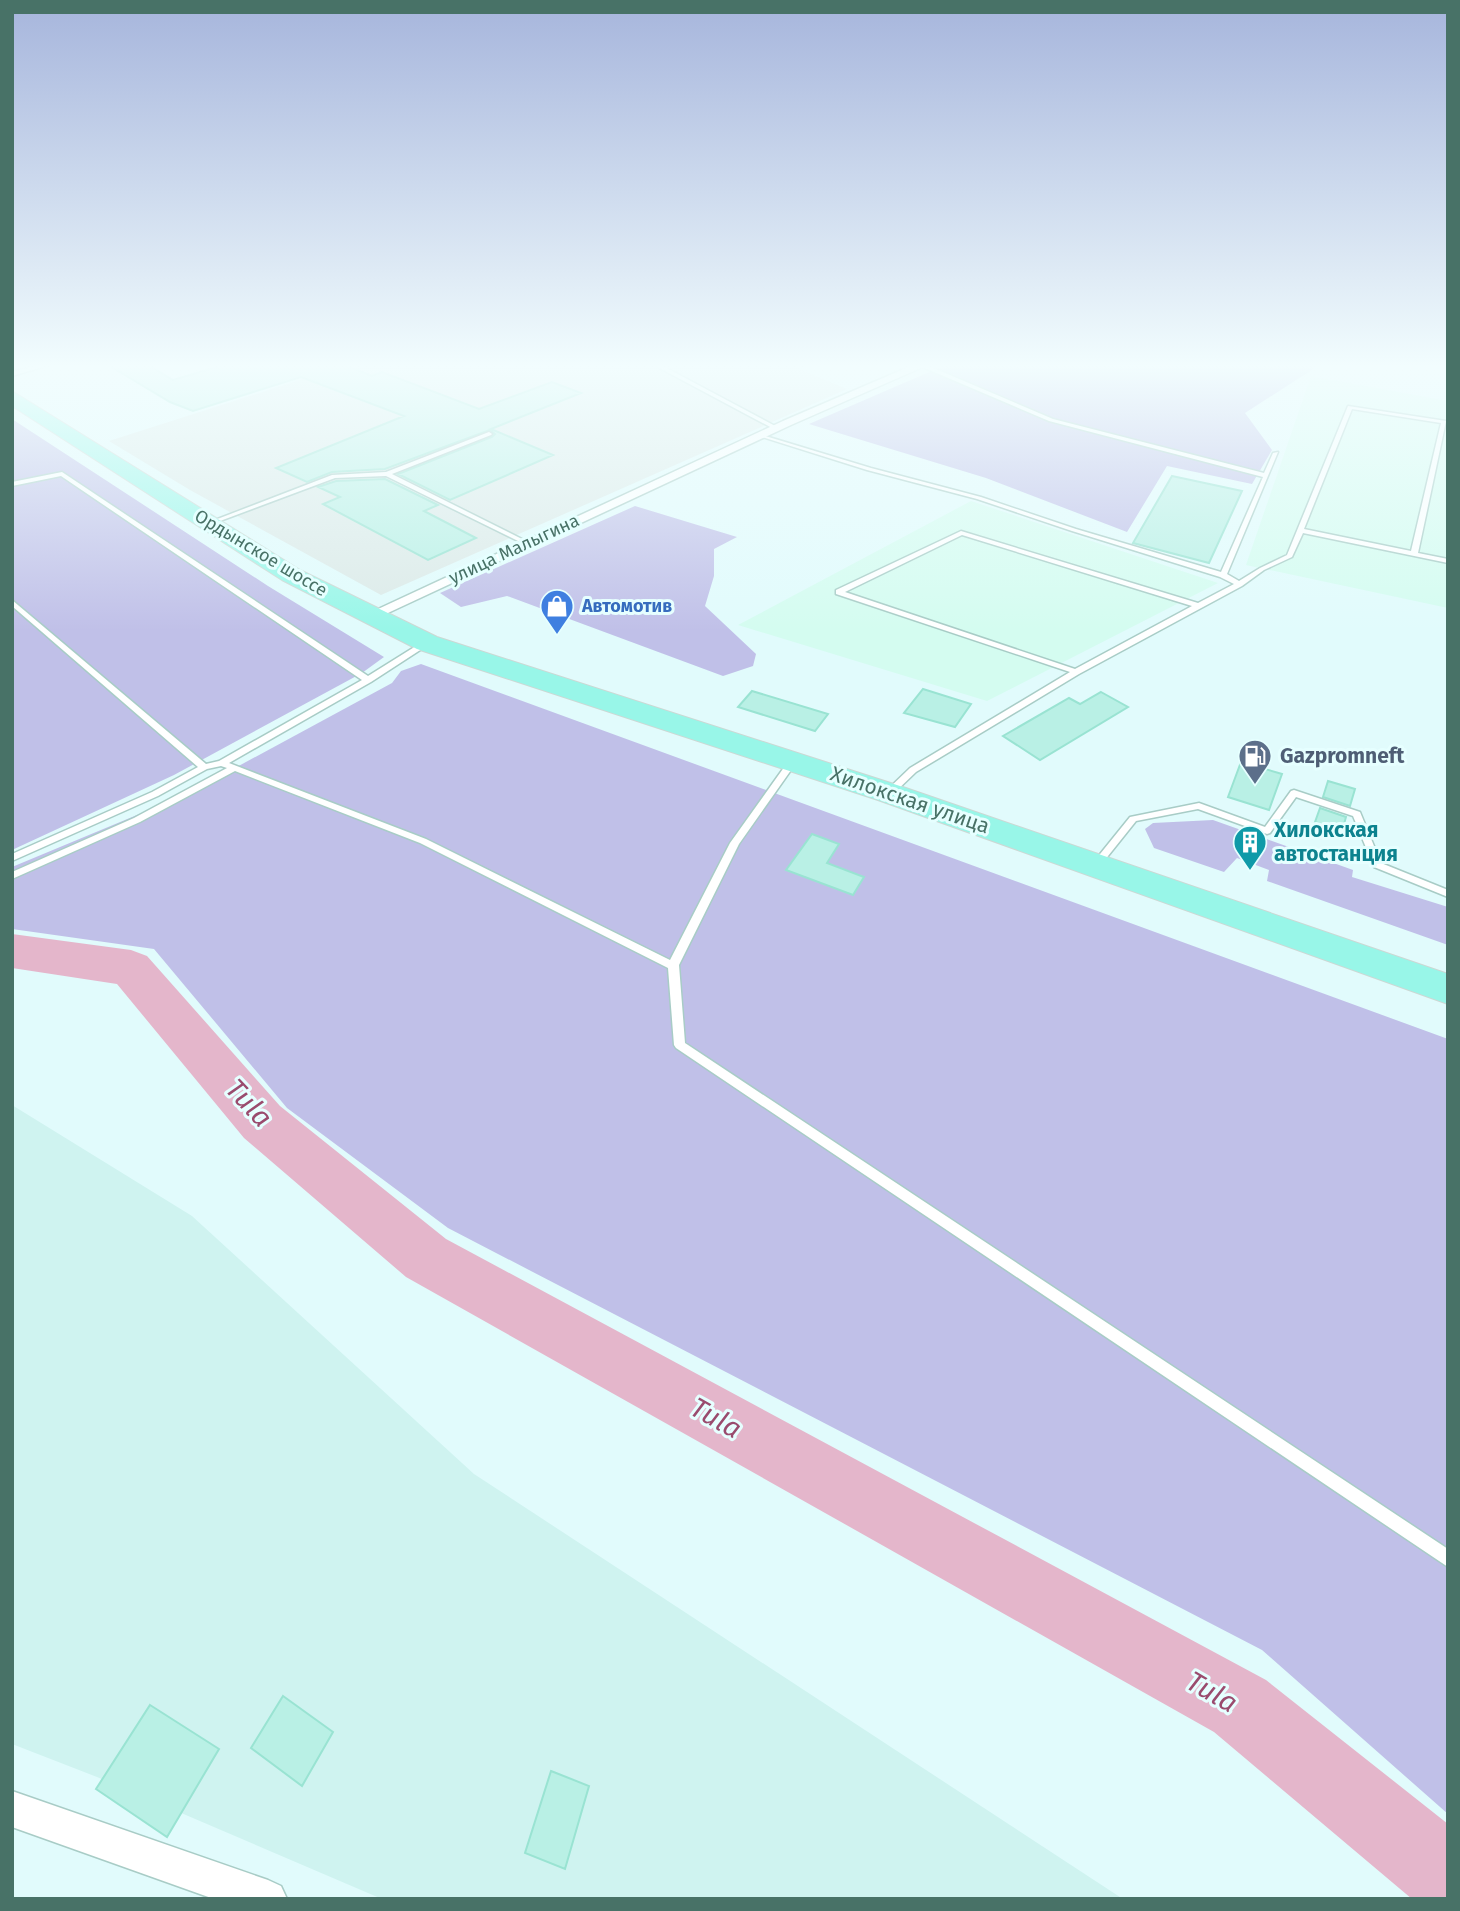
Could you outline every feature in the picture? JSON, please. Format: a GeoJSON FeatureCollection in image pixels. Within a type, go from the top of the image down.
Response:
{"type":"FeatureCollection","features":[{"type":"Feature","properties":{"kind":"highway","name":"Ордынское шоссе"},"geometry":{"type":"LineString","coordinates":[[99,452],[291,575],[370,615]]}},
{"type":"Feature","properties":{"kind":"highway","name":"Хилокская улица"},"geometry":{"type":"LineString","coordinates":[[370,615],[428,643],[889,793],[1448,989]]}},
{"type":"Feature","properties":{"kind":"street","name":"улица Малыгина"},"geometry":{"type":"LineString","coordinates":[[370,615],[724,452]]}},
{"type":"Feature","properties":{"kind":"street"},"geometry":{"type":"LineString","coordinates":[[12,1809],[268,1899]]}},
{"type":"Feature","properties":{"kind":"lane"},"geometry":{"type":"LineString","coordinates":[[210,523],[334,476],[387,474],[443,452]]}},
{"type":"Feature","properties":{"kind":"lane"},"geometry":{"type":"LineString","coordinates":[[816,452],[979,498],[1223,575],[1239,584]]}},
{"type":"Feature","properties":{"kind":"lane"},"geometry":{"type":"LineString","coordinates":[[1176,452],[1264,475]]}},
{"type":"Feature","properties":{"kind":"lane"},"geometry":{"type":"LineString","coordinates":[[889,793],[913,770],[1076,672],[1290,556],[1332,452]]}},
{"type":"Feature","properties":{"kind":"lane"},"geometry":{"type":"LineString","coordinates":[[1414,554],[1437,452]]}},
{"type":"Feature","properties":{"kind":"lane"},"geometry":{"type":"LineString","coordinates":[[1223,575],[1264,475],[1276,453]]}},
{"type":"Feature","properties":{"kind":"lane"},"geometry":{"type":"LineString","coordinates":[[12,484],[62,474],[368,680]]}},
{"type":"Feature","properties":{"kind":"lane"},"geometry":{"type":"LineString","coordinates":[[387,474],[526,543]]}},
{"type":"Feature","properties":{"kind":"lane"},"geometry":{"type":"LineString","coordinates":[[1300,530],[1448,561]]}},
{"type":"Feature","properties":{"kind":"lane"},"geometry":{"type":"LineString","coordinates":[[1076,672],[839,592],[961,533],[1195,606]]}},
{"type":"Feature","properties":{"kind":"lane"},"geometry":{"type":"LineString","coordinates":[[12,602],[204,767]]}},
{"type":"Feature","properties":{"kind":"lane"},"geometry":{"type":"LineString","coordinates":[[12,858],[155,794],[204,767],[222,763],[428,643]]}},
{"type":"Feature","properties":{"kind":"lane"},"geometry":{"type":"LineString","coordinates":[[793,761],[735,843],[673,966],[680,1045],[1448,1559]]}},
{"type":"Feature","properties":{"kind":"lane"},"geometry":{"type":"LineString","coordinates":[[222,763],[423,841],[673,966]]}},
{"type":"Feature","properties":{"kind":"lane"},"geometry":{"type":"LineString","coordinates":[[12,876],[137,820],[234,768]]}},
{"type":"Feature","properties":{"kind":"lane"},"geometry":{"type":"LineString","coordinates":[[1097,864],[1133,819],[1199,806],[1267,831],[1294,793],[1357,814],[1377,865],[1448,894]]}},
{"type":"Feature","properties":{"kind":"shaded area"},"geometry":{"type":"Polygon","coordinates":[[[12,452],[63,452],[268,586],[384,657],[362,673],[174,775],[12,850],[12,452]]]}},
{"type":"Feature","properties":{"kind":"shaded area"},"geometry":{"type":"Polygon","coordinates":[[[127,452],[704,452],[381,595],[190,490],[127,452]]]}},
{"type":"Feature","properties":{"kind":"shaded area"},"geometry":{"type":"Polygon","coordinates":[[[901,452],[1271,452],[1252,484],[1167,466],[1127,532],[986,478],[901,452]]]}},
{"type":"Feature","properties":{"kind":"shaded area"},"geometry":{"type":"Polygon","coordinates":[[[1285,452],[1448,452],[1448,608],[1246,565],[1285,452]]]}},
{"type":"Feature","properties":{"kind":"shaded area"},"geometry":{"type":"Polygon","coordinates":[[[971,501],[1218,583],[987,701],[738,625],[971,501]]]}},
{"type":"Feature","properties":{"kind":"shaded area"},"geometry":{"type":"Polygon","coordinates":[[[635,506],[737,537],[714,549],[714,576],[705,606],[756,654],[753,666],[723,676],[507,596],[461,607],[440,593],[635,506]]]}},
{"type":"Feature","properties":{"kind":"shaded area"},"geometry":{"type":"Polygon","coordinates":[[[421,664],[1448,1039],[1448,1814],[1262,1650],[448,1228],[287,1108],[154,949],[12,929],[12,867],[185,795],[392,683],[401,671],[421,664]]]}},
{"type":"Feature","properties":{"kind":"shaded area"},"geometry":{"type":"Polygon","coordinates":[[[1213,820],[1353,870],[1352,877],[1448,907],[1448,945],[1267,881],[1269,870],[1237,858],[1224,872],[1154,848],[1145,829],[1153,823],[1213,820]]]}},
{"type":"Feature","properties":{"kind":"shaded area"},"geometry":{"type":"Polygon","coordinates":[[[12,1105],[192,1216],[474,1474],[1123,1899],[382,1899],[97,1777],[12,1744],[12,1105]]]}},
{"type":"Feature","properties":{"kind":"building"},"geometry":{"type":"Polygon","coordinates":[[[315,452],[430,452],[385,469],[332,472],[307,482],[276,468],[315,452]]]}},
{"type":"Feature","properties":{"kind":"building"},"geometry":{"type":"Polygon","coordinates":[[[453,452],[546,452],[553,455],[450,500],[398,474],[453,452]]]}},
{"type":"Feature","properties":{"kind":"building"},"geometry":{"type":"Polygon","coordinates":[[[1172,476],[1242,491],[1209,563],[1133,543],[1172,476]]]}},
{"type":"Feature","properties":{"kind":"building"},"geometry":{"type":"Polygon","coordinates":[[[385,479],[438,505],[424,511],[476,538],[428,560],[323,504],[340,497],[318,487],[336,481],[385,479]]]}},
{"type":"Feature","properties":{"kind":"building"},"geometry":{"type":"Polygon","coordinates":[[[923,689],[971,704],[955,727],[904,713],[923,689]]]}},
{"type":"Feature","properties":{"kind":"building"},"geometry":{"type":"Polygon","coordinates":[[[752,691],[828,714],[815,731],[738,707],[752,691]]]}},
{"type":"Feature","properties":{"kind":"building"},"geometry":{"type":"Polygon","coordinates":[[[1101,692],[1128,707],[1040,760],[1003,736],[1069,698],[1080,704],[1101,692]]]}},
{"type":"Feature","properties":{"kind":"building","name":"Gazpromneft"},"geometry":{"type":"Polygon","coordinates":[[[1241,762],[1282,774],[1269,810],[1228,797],[1241,762]]]}},
{"type":"Feature","properties":{"kind":"building"},"geometry":{"type":"Polygon","coordinates":[[[1328,781],[1355,789],[1350,806],[1323,797],[1328,781]]]}},
{"type":"Feature","properties":{"kind":"building"},"geometry":{"type":"Polygon","coordinates":[[[1320,808],[1346,817],[1342,831],[1315,822],[1320,808]]]}},
{"type":"Feature","properties":{"kind":"building"},"geometry":{"type":"Polygon","coordinates":[[[812,834],[839,844],[827,863],[864,877],[853,895],[786,870],[812,834]]]}},
{"type":"Feature","properties":{"kind":"building"},"geometry":{"type":"Polygon","coordinates":[[[283,1696],[333,1732],[302,1786],[251,1748],[283,1696]]]}},
{"type":"Feature","properties":{"kind":"building"},"geometry":{"type":"Polygon","coordinates":[[[150,1705],[219,1749],[167,1837],[96,1789],[150,1705]]]}},
{"type":"Feature","properties":{"kind":"building"},"geometry":{"type":"Polygon","coordinates":[[[551,1771],[589,1786],[565,1869],[525,1853],[551,1771]]]}},
{"type":"Feature","properties":{"kind":"waterway","name":"Tula"},"geometry":{"type":"LineString","coordinates":[[12,951],[131,968],[262,1122],[426,1258],[1240,1706],[1448,1876]]}},
{"type":"Feature","properties":{"kind":"place","name":"Автомотив"},"geometry":{"type":"Point","coordinates":[557,636]}},
{"type":"Feature","properties":{"kind":"place","name":"Gazpromneft"},"geometry":{"type":"Point","coordinates":[1255,786]}},
{"type":"Feature","properties":{"kind":"place","name":"Хилокская автостанция"},"geometry":{"type":"Point","coordinates":[1250,872]}}]}
